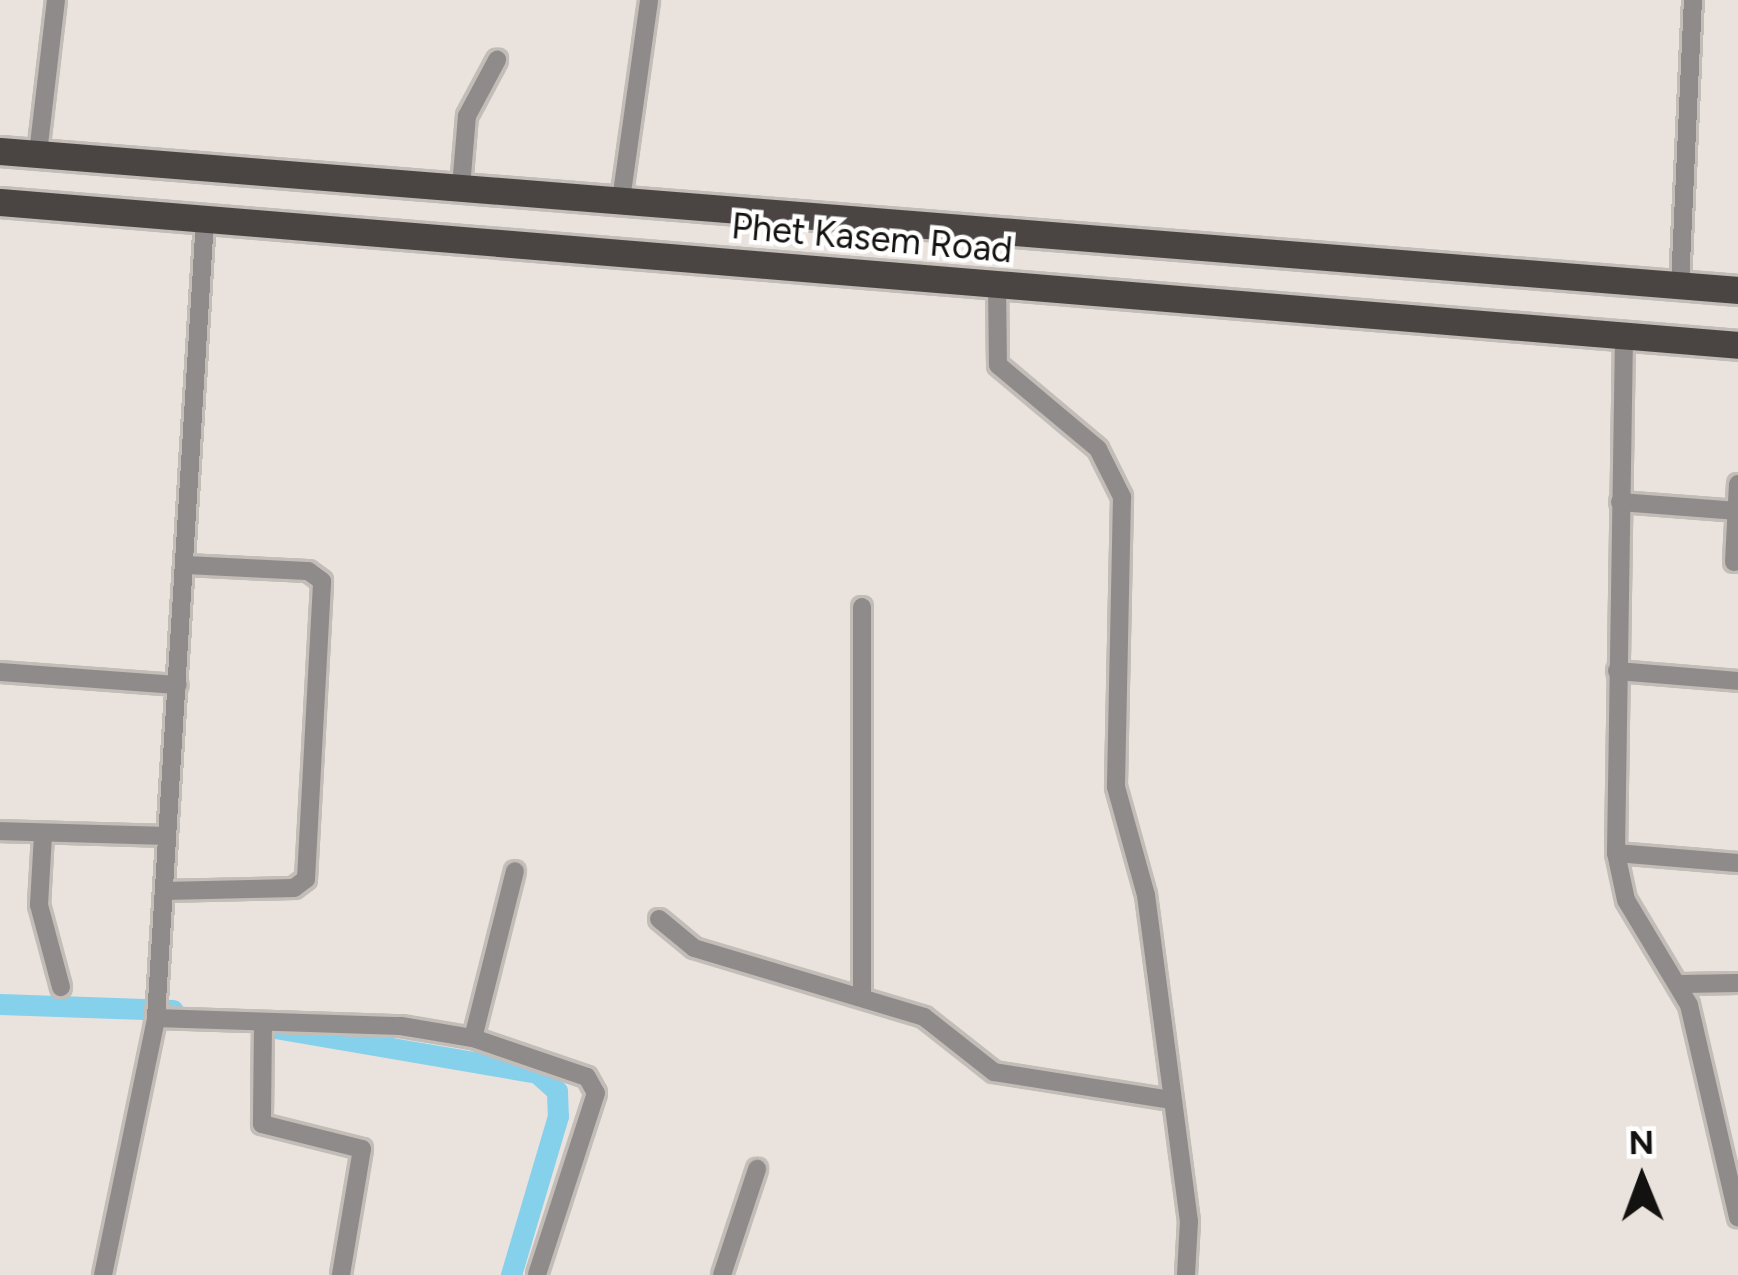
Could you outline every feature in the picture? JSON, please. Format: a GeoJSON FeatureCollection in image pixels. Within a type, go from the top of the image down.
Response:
{"type":"FeatureCollection","features":[{"type":"Feature","properties":{"kind":"main road","name":"Phet Kasem Road"},"geometry":{"type":"LineString","coordinates":[[0,151],[1738,290]]}},
{"type":"Feature","properties":{"kind":"main road","name":"Phet Kasem Road"},"geometry":{"type":"LineString","coordinates":[[0,202],[1738,345]]}},
{"type":"Feature","properties":{"kind":"street"},"geometry":{"type":"LineString","coordinates":[[38,154],[56,0]]}},
{"type":"Feature","properties":{"kind":"street"},"geometry":{"type":"LineString","coordinates":[[621,200],[649,0]]}},
{"type":"Feature","properties":{"kind":"street"},"geometry":{"type":"LineString","coordinates":[[1680,285],[1693,0]]}},
{"type":"Feature","properties":{"kind":"street"},"geometry":{"type":"LineString","coordinates":[[461,187],[467,116],[497,60]]}},
{"type":"Feature","properties":{"kind":"street"},"geometry":{"type":"LineString","coordinates":[[103,1275],[156,1012],[205,219]]}},
{"type":"Feature","properties":{"kind":"street"},"geometry":{"type":"LineString","coordinates":[[997,284],[998,365],[1098,449],[1122,497],[1116,787],[1145,895],[1189,1221],[1186,1275]]}},
{"type":"Feature","properties":{"kind":"street"},"geometry":{"type":"LineString","coordinates":[[1624,337],[1616,853],[1626,900],[1682,984],[1738,1217]]}},
{"type":"Feature","properties":{"kind":"street"},"geometry":{"type":"LineString","coordinates":[[1734,562],[1738,484]]}},
{"type":"Feature","properties":{"kind":"street"},"geometry":{"type":"LineString","coordinates":[[1620,502],[1737,511]]}},
{"type":"Feature","properties":{"kind":"street"},"geometry":{"type":"LineString","coordinates":[[164,891],[294,888],[306,879],[322,581],[308,571],[185,566]]}},
{"type":"Feature","properties":{"kind":"street"},"geometry":{"type":"LineString","coordinates":[[862,607],[862,996]]}},
{"type":"Feature","properties":{"kind":"street"},"geometry":{"type":"LineString","coordinates":[[1617,671],[1738,681]]}},
{"type":"Feature","properties":{"kind":"street"},"geometry":{"type":"LineString","coordinates":[[0,672],[178,686]]}},
{"type":"Feature","properties":{"kind":"street"},"geometry":{"type":"LineString","coordinates":[[0,831],[167,836]]}},
{"type":"Feature","properties":{"kind":"street"},"geometry":{"type":"LineString","coordinates":[[43,835],[39,905],[61,987]]}},
{"type":"Feature","properties":{"kind":"street"},"geometry":{"type":"LineString","coordinates":[[1616,853],[1738,863]]}},
{"type":"Feature","properties":{"kind":"street"},"geometry":{"type":"LineString","coordinates":[[472,1038],[515,871]]}},
{"type":"Feature","properties":{"kind":"street"},"geometry":{"type":"LineString","coordinates":[[658,919],[694,948],[862,996],[944,1027],[994,1072],[1172,1100]]}},
{"type":"Feature","properties":{"kind":"street"},"geometry":{"type":"LineString","coordinates":[[1682,984],[1738,983]]}},
{"type":"Feature","properties":{"kind":"street"},"geometry":{"type":"LineString","coordinates":[[156,1012],[263,1022],[401,1026],[472,1038],[594,1084],[536,1275]]}},
{"type":"Feature","properties":{"kind":"street"},"geometry":{"type":"LineString","coordinates":[[263,1022],[262,1124],[362,1149],[341,1275]]}},
{"type":"Feature","properties":{"kind":"street"},"geometry":{"type":"LineString","coordinates":[[1716,1118],[1738,1118]]}},
{"type":"Feature","properties":{"kind":"street"},"geometry":{"type":"LineString","coordinates":[[722,1275],[757,1169]]}},
{"type":"Feature","properties":{"kind":"waterway"},"geometry":{"type":"LineString","coordinates":[[0,1004],[173,1010]]}},
{"type":"Feature","properties":{"kind":"waterway"},"geometry":{"type":"LineString","coordinates":[[263,1026],[537,1073],[557,1091],[558,1116],[511,1275]]}}]}
